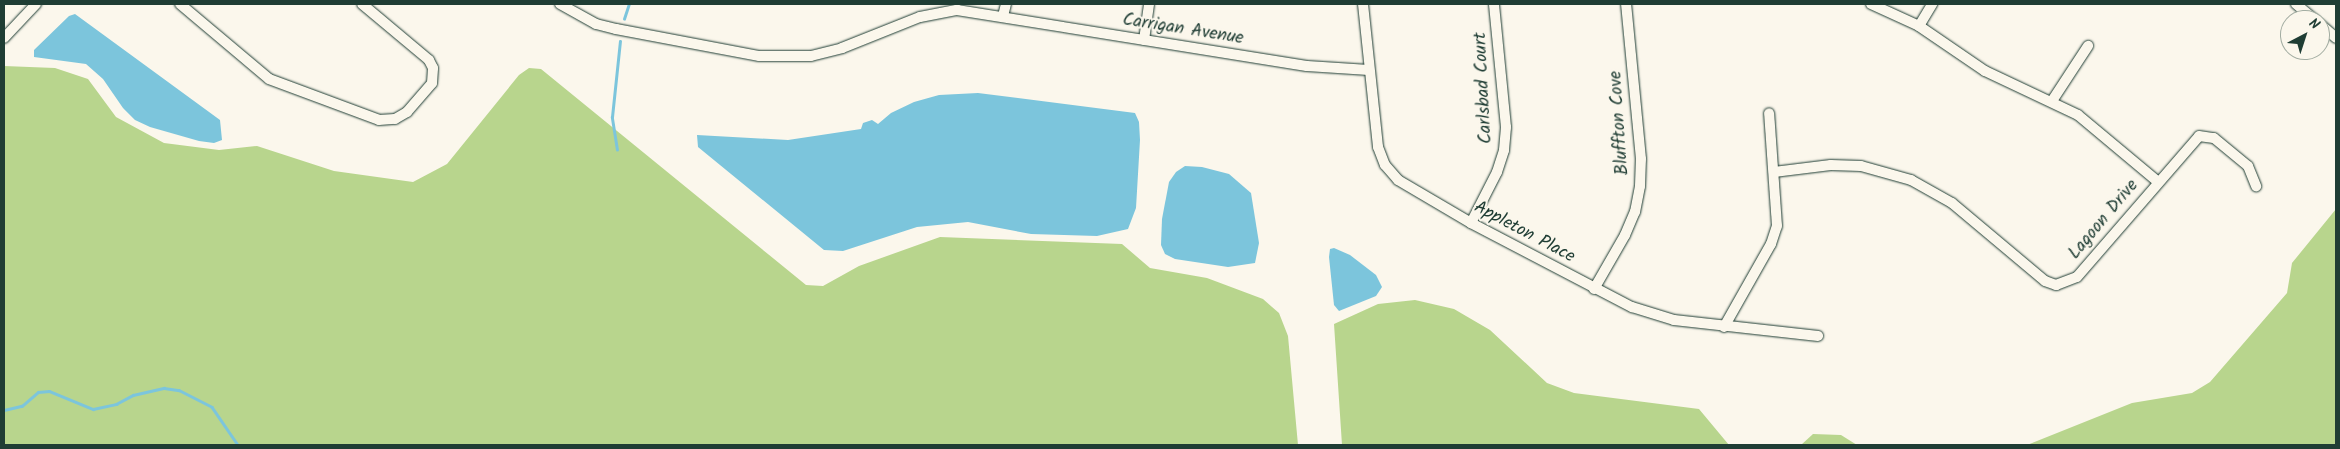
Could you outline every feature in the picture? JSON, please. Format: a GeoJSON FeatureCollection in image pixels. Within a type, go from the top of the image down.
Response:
{"type":"FeatureCollection","features":[{"type":"Feature","properties":{"kind":"street"},"geometry":{"type":"LineString","coordinates":[[4,38],[36,4]]}},
{"type":"Feature","properties":{"kind":"street"},"geometry":{"type":"LineString","coordinates":[[180,4],[269,79],[379,120],[395,119],[407,112],[432,83],[433,68],[429,60],[362,4]]}},
{"type":"Feature","properties":{"kind":"street","name":"Carrigan Avenue"},"geometry":{"type":"LineString","coordinates":[[560,4],[596,24],[759,56],[811,56],[842,48],[940,11],[1003,16],[1307,66],[1369,70]]}},
{"type":"Feature","properties":{"kind":"street"},"geometry":{"type":"LineString","coordinates":[[1003,16],[1006,4]]}},
{"type":"Feature","properties":{"kind":"street"},"geometry":{"type":"LineString","coordinates":[[1144,40],[1150,4]]}},
{"type":"Feature","properties":{"kind":"street","name":"Appleton Place"},"geometry":{"type":"LineString","coordinates":[[1363,4],[1378,147],[1385,165],[1412,190],[1594,289],[1632,307],[1674,320],[1818,336]]}},
{"type":"Feature","properties":{"kind":"street","name":"Carlsbad Court"},"geometry":{"type":"LineString","coordinates":[[1471,223],[1498,172],[1504,150],[1506,127],[1494,4]]}},
{"type":"Feature","properties":{"kind":"street","name":"Bluffton Cove"},"geometry":{"type":"LineString","coordinates":[[1594,289],[1625,235],[1635,212],[1640,186],[1641,159],[1626,4]]}},
{"type":"Feature","properties":{"kind":"street","name":"Lagoon Drive"},"geometry":{"type":"LineString","coordinates":[[1774,172],[1831,165],[1861,166],[1911,180],[1952,203],[2045,281],[2056,285],[2077,277],[2158,182],[2094,127],[2052,101],[1985,71],[1919,26],[1871,4]]}},
{"type":"Feature","properties":{"kind":"street"},"geometry":{"type":"LineString","coordinates":[[1919,26],[1932,4]]}},
{"type":"Feature","properties":{"kind":"street"},"geometry":{"type":"LineString","coordinates":[[2052,101],[2088,46]]}},
{"type":"Feature","properties":{"kind":"street"},"geometry":{"type":"LineString","coordinates":[[1724,327],[1777,226],[1769,113]]}},
{"type":"Feature","properties":{"kind":"street"},"geometry":{"type":"LineString","coordinates":[[2158,182],[2192,141],[2207,135],[2248,166],[2256,186]]}},
{"type":"Feature","properties":{"kind":"green space"},"geometry":{"type":"Polygon","coordinates":[[[4,66],[55,68],[88,79],[116,117],[164,143],[219,150],[257,146],[334,171],[413,182],[447,164],[519,75],[529,68],[541,69],[806,285],[823,286],[859,266],[940,237],[1122,244],[1150,268],[1207,278],[1263,299],[1279,313],[1288,336],[1298,445],[4,445],[4,66]]]}},
{"type":"Feature","properties":{"kind":"green space"},"geometry":{"type":"Polygon","coordinates":[[[2336,209],[2336,445],[2027,445],[2132,403],[2192,393],[2210,382],[2287,293],[2292,263],[2336,209]]]}},
{"type":"Feature","properties":{"kind":"green space"},"geometry":{"type":"Polygon","coordinates":[[[1415,300],[1454,309],[1490,330],[1547,383],[1574,393],[1699,409],[1729,445],[1342,445],[1334,324],[1378,304],[1415,300]]]}},
{"type":"Feature","properties":{"kind":"green space"},"geometry":{"type":"Polygon","coordinates":[[[1813,434],[1841,435],[1857,445],[1801,445],[1813,434]]]}},
{"type":"Feature","properties":{"kind":"water"},"geometry":{"type":"Polygon","coordinates":[[[75,14],[220,120],[222,140],[214,143],[199,141],[150,127],[135,120],[123,108],[103,79],[86,64],[34,57],[34,50],[69,16],[75,14]]]}},
{"type":"Feature","properties":{"kind":"water"},"geometry":{"type":"Polygon","coordinates":[[[978,93],[1135,113],[1139,122],[1140,140],[1136,208],[1128,229],[1097,236],[1031,234],[968,222],[917,227],[843,251],[824,250],[698,147],[697,135],[788,140],[861,129],[863,123],[872,120],[878,124],[891,113],[914,102],[939,95],[978,93]]]}},
{"type":"Feature","properties":{"kind":"water"},"geometry":{"type":"Polygon","coordinates":[[[1185,166],[1202,167],[1229,174],[1251,193],[1259,243],[1255,263],[1228,267],[1175,259],[1165,254],[1161,245],[1162,219],[1169,182],[1176,172],[1185,166]]]}},
{"type":"Feature","properties":{"kind":"water"},"geometry":{"type":"Polygon","coordinates":[[[1334,248],[1350,255],[1376,275],[1382,287],[1376,296],[1339,311],[1334,305],[1329,257],[1330,249],[1334,248]]]}},
{"type":"Feature","properties":{"kind":"waterway"},"geometry":{"type":"LineString","coordinates":[[624,19],[629,4]]}},
{"type":"Feature","properties":{"kind":"waterway"},"geometry":{"type":"LineString","coordinates":[[617,150],[612,117],[620,41]]}},
{"type":"Feature","properties":{"kind":"waterway"},"geometry":{"type":"LineString","coordinates":[[4,410],[22,406],[38,392],[49,391],[93,409],[116,404],[133,395],[164,388],[179,390],[212,407],[238,445]]}}]}
